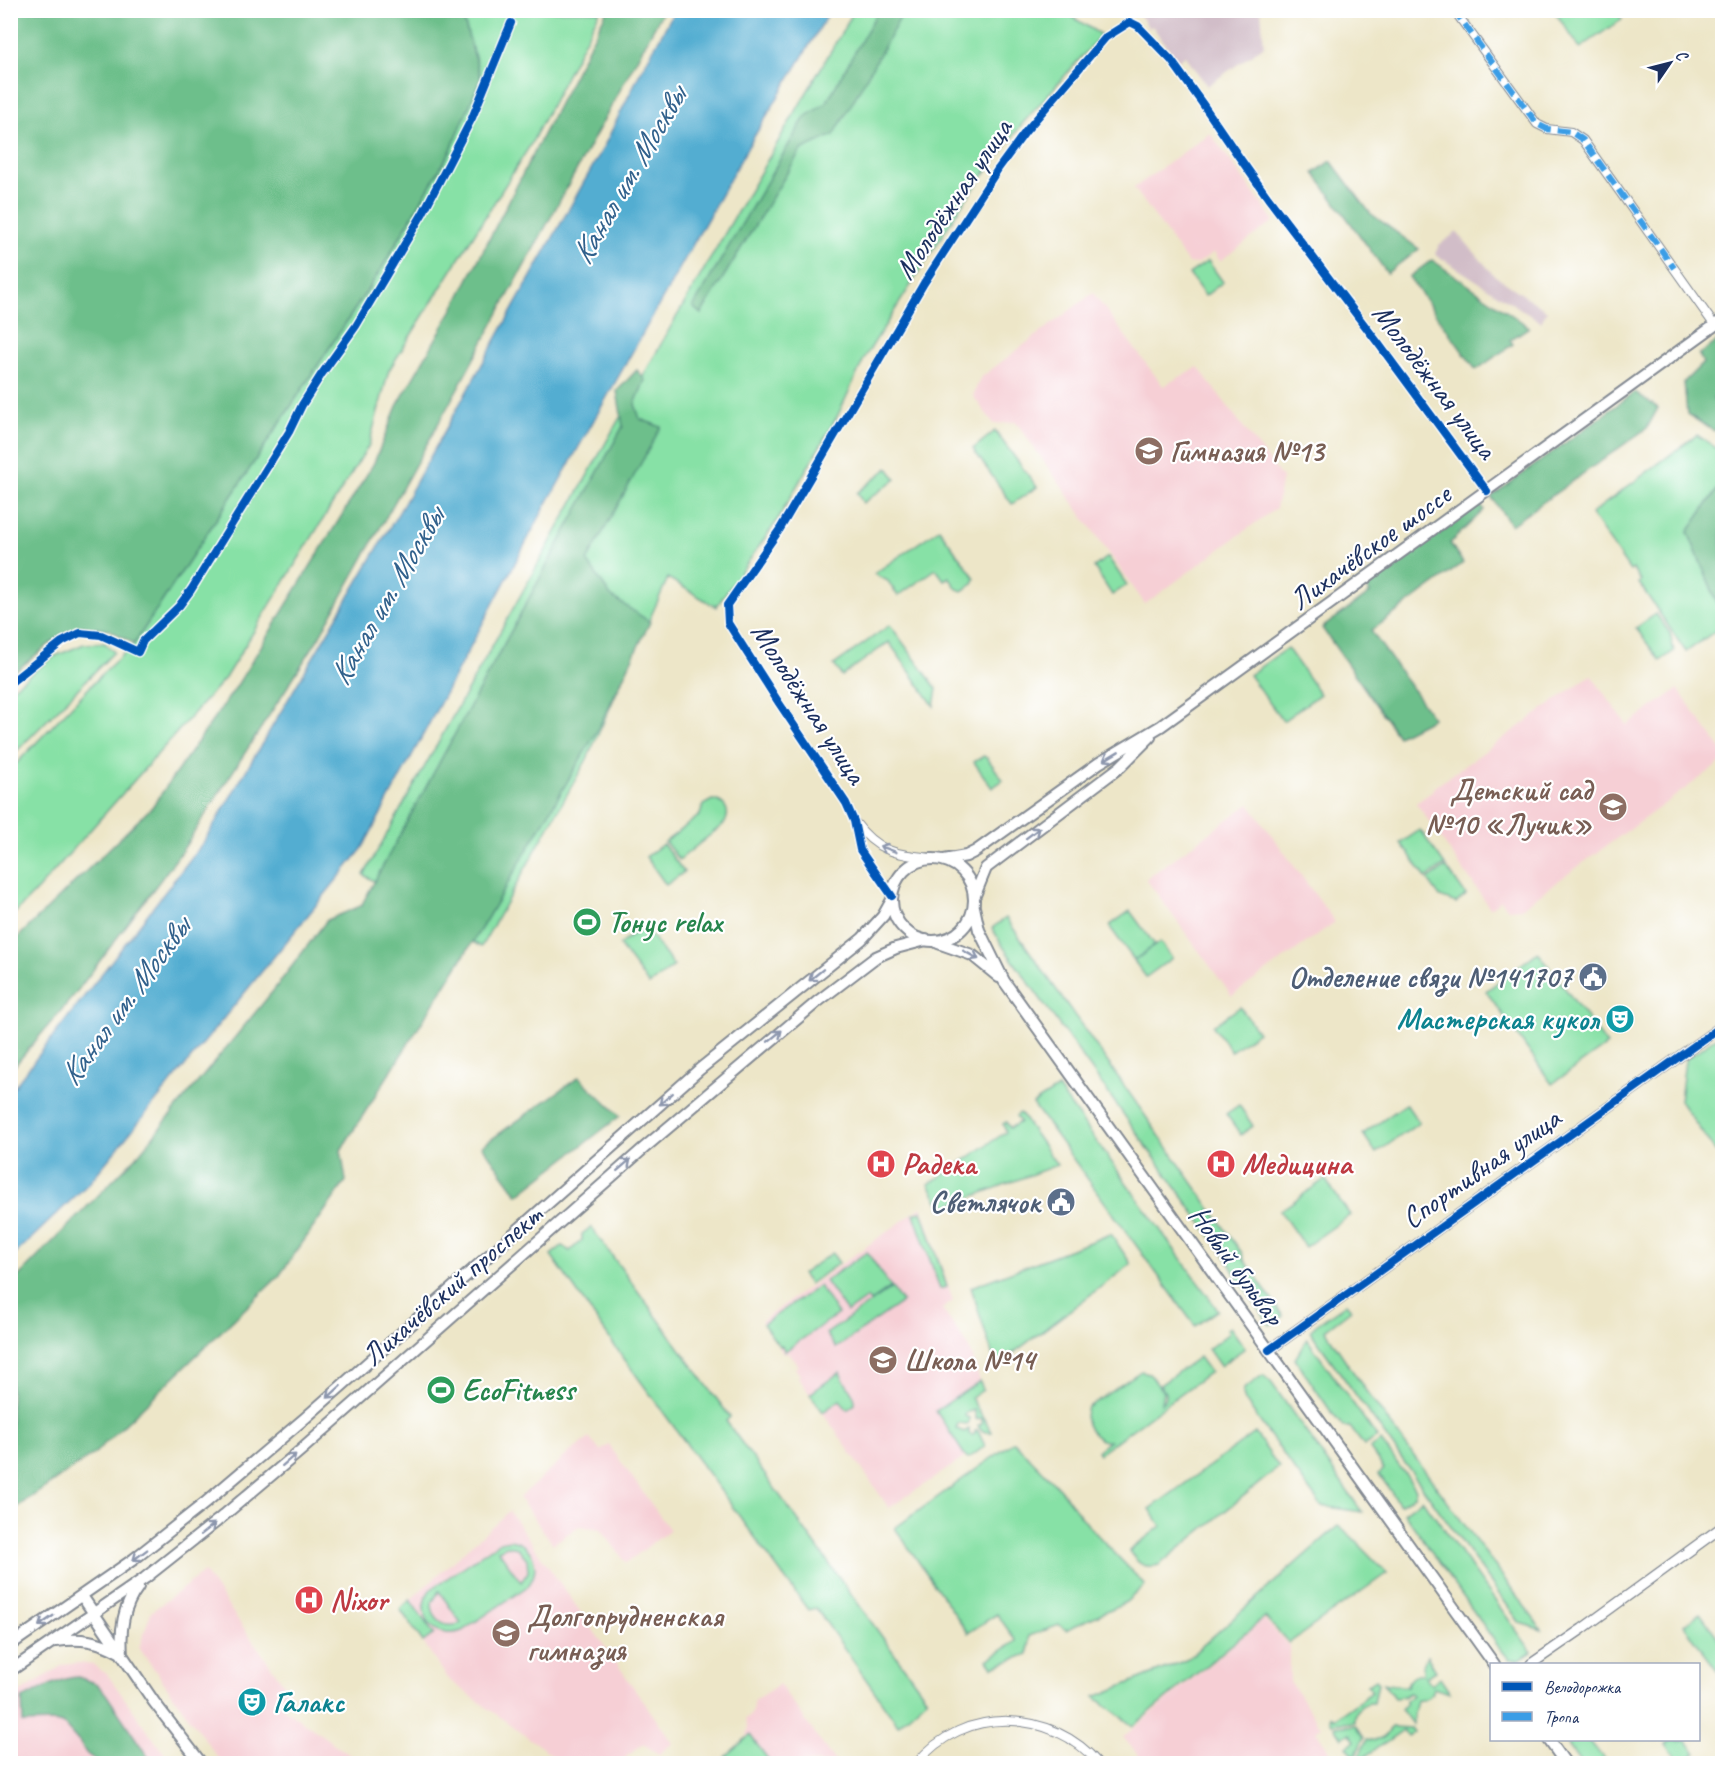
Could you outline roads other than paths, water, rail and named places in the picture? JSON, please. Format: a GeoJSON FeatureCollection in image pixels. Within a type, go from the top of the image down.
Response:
{"type":"FeatureCollection","features":[{"type":"Feature","properties":{"kind":"main road","name":"Лихачёвское шоссе"},"geometry":{"type":"LineString","coordinates":[[944,860],[976,852],[1099,763],[1161,726],[1719,323]]}},
{"type":"Feature","properties":{"kind":"main road","name":"Лихачёвское шоссе"},"geometry":{"type":"LineString","coordinates":[[974,895],[986,868],[1120,767],[1161,726]]}},
{"type":"Feature","properties":{"kind":"main road"},"geometry":{"type":"LineString","coordinates":[[932,858],[957,865],[964,872],[974,895],[974,907]]}},
{"type":"Feature","properties":{"kind":"main road","name":"Лихачёвский проспект"},"geometry":{"type":"LineString","coordinates":[[10,1645],[82,1596],[171,1530],[295,1426],[700,1069],[862,939],[883,916],[902,873],[915,862],[932,858]]}},
{"type":"Feature","properties":{"kind":"main road"},"geometry":{"type":"LineString","coordinates":[[892,898],[894,912],[901,926],[915,937],[928,941]]}},
{"type":"Feature","properties":{"kind":"main road","name":"Лихачёвский проспект"},"geometry":{"type":"LineString","coordinates":[[10,1671],[145,1578],[245,1498],[644,1148],[804,1013],[876,957],[896,948],[941,940],[959,932],[971,917],[974,907]]}},
{"type":"Feature","properties":{"kind":"main road","name":"Новый бульвар"},"geometry":{"type":"LineString","coordinates":[[974,907],[979,930],[1004,981],[1493,1663]]}},
{"type":"Feature","properties":{"kind":"main road","name":"Новый бульвар"},"geometry":{"type":"LineString","coordinates":[[928,941],[945,944],[972,955],[1004,981]]}},
{"type":"Feature","properties":{"kind":"main road"},"geometry":{"type":"LineString","coordinates":[[122,1654],[123,1618],[132,1594],[145,1578]]}},
{"type":"Feature","properties":{"kind":"main road"},"geometry":{"type":"LineString","coordinates":[[82,1596],[165,1717],[202,1764]]}},
{"type":"Feature","properties":{"kind":"main road"},"geometry":{"type":"LineString","coordinates":[[53,1642],[82,1639],[96,1641],[122,1654]]}},
{"type":"Feature","properties":{"kind":"main road"},"geometry":{"type":"LineString","coordinates":[[1550,1741],[1566,1764]]}},
{"type":"Feature","properties":{"kind":"street"},"geometry":{"type":"LineString","coordinates":[[1454,10],[1537,124],[1546,129],[1571,132],[1584,140],[1719,323]]}},
{"type":"Feature","properties":{"kind":"street","name":"Молодёжная улица"},"geometry":{"type":"LineString","coordinates":[[932,858],[885,849],[870,840],[854,820],[846,803],[728,623],[727,605],[780,529],[924,283],[1002,164],[1026,131],[1106,37],[1130,22],[1138,26],[1170,60],[1268,198],[1487,491]]}},
{"type":"Feature","properties":{"kind":"street"},"geometry":{"type":"LineString","coordinates":[[10,683],[62,642],[80,633],[101,635],[138,652],[143,641],[179,606],[290,432],[302,405],[356,326],[423,213],[472,118],[511,23]]}},
{"type":"Feature","properties":{"kind":"street","name":"Молодёжная улица"},"geometry":{"type":"LineString","coordinates":[[854,820],[860,850],[892,898]]}},
{"type":"Feature","properties":{"kind":"street","name":"Спортивная улица"},"geometry":{"type":"LineString","coordinates":[[1269,1350],[1722,1026]]}},
{"type":"Feature","properties":{"kind":"street"},"geometry":{"type":"LineString","coordinates":[[1534,1663],[1722,1527]]}},
{"type":"Feature","properties":{"kind":"street"},"geometry":{"type":"LineString","coordinates":[[916,1764],[935,1745],[961,1730],[997,1720],[1022,1721],[1047,1726],[1069,1737],[1089,1752],[1099,1764]]}},
{"type":"Feature","properties":{"kind":"water","name":"Канал им. Москвы"},"geometry":{"type":"Polygon","coordinates":[[[675,10],[830,11],[749,145],[545,507],[362,849],[90,1182],[11,1258],[11,1091],[205,840],[402,507],[603,148],[639,75],[675,10]]]}},
{"type":"Feature","properties":{"kind":"place","name":"Гимназия №13"},"geometry":{"type":"Point","coordinates":[1149,451]}},
{"type":"Feature","properties":{"kind":"place","name":"Детский сад №10 «Лучик»"},"geometry":{"type":"Point","coordinates":[1613,807]}},
{"type":"Feature","properties":{"kind":"place","name":"Тонус relax"},"geometry":{"type":"Point","coordinates":[587,922]}},
{"type":"Feature","properties":{"kind":"place","name":"Отделение связи №141707"},"geometry":{"type":"Point","coordinates":[1593,977]}},
{"type":"Feature","properties":{"kind":"place","name":"Мастерская кукол"},"geometry":{"type":"Point","coordinates":[1620,1019]}},
{"type":"Feature","properties":{"kind":"place","name":"Радека"},"geometry":{"type":"Point","coordinates":[881,1164]}},
{"type":"Feature","properties":{"kind":"place","name":"Медицина"},"geometry":{"type":"Point","coordinates":[1221,1164]}},
{"type":"Feature","properties":{"kind":"place","name":"Светлячок"},"geometry":{"type":"Point","coordinates":[1061,1202]}},
{"type":"Feature","properties":{"kind":"place","name":"Школа №14"},"geometry":{"type":"Point","coordinates":[883,1360]}},
{"type":"Feature","properties":{"kind":"place","name":"EcoFitness"},"geometry":{"type":"Point","coordinates":[441,1390]}},
{"type":"Feature","properties":{"kind":"place","name":"Nixor"},"geometry":{"type":"Point","coordinates":[309,1600]}},
{"type":"Feature","properties":{"kind":"place","name":"Долгопрудненская гимназия"},"geometry":{"type":"Point","coordinates":[506,1633]}},
{"type":"Feature","properties":{"kind":"place","name":"Галакс"},"geometry":{"type":"Point","coordinates":[252,1702]}}]}
